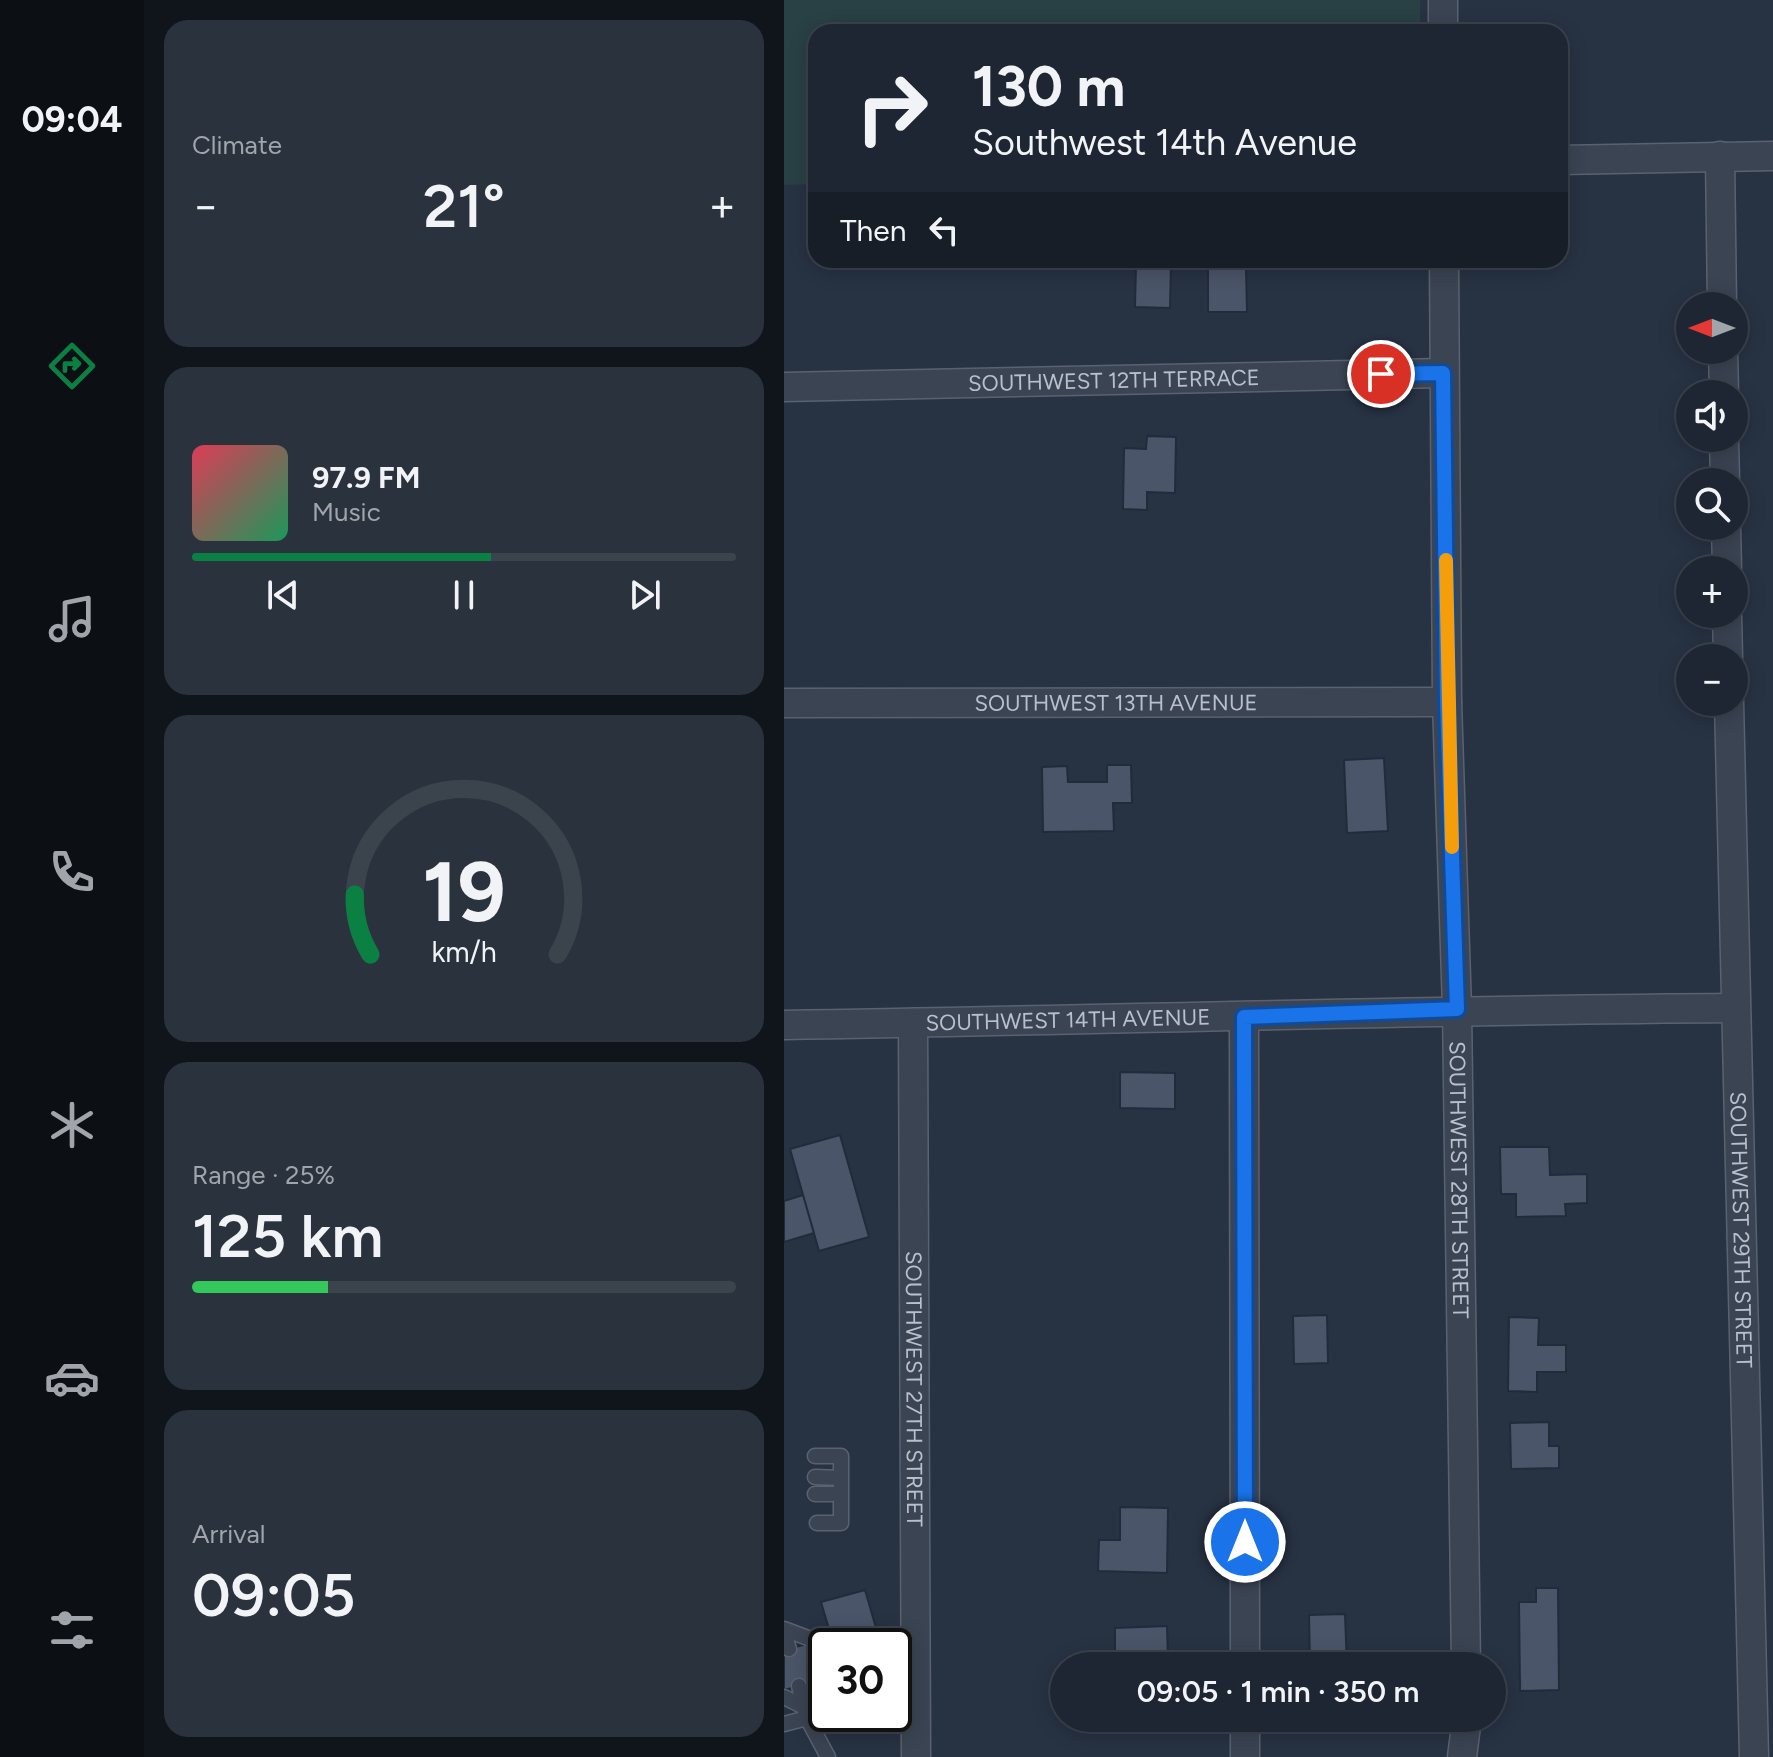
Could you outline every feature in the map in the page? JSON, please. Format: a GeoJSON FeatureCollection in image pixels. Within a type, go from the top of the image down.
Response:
{"type":"FeatureCollection","features":[{"type":"Feature","properties":{"kind":"street"},"geometry":{"type":"LineString","coordinates":[[1443,0],[1443,24]]}},
{"type":"Feature","properties":{"kind":"street"},"geometry":{"type":"LineString","coordinates":[[1720,156],[1722,292]]}},
{"type":"Feature","properties":{"kind":"street"},"geometry":{"type":"LineString","coordinates":[[1568,160],[1773,156]]}},
{"type":"Feature","properties":{"kind":"street","name":"SOUTHWEST 28TH STREET"},"geometry":{"type":"LineString","coordinates":[[1444,268],[1447,702],[1457,1009],[1466,1652]]}},
{"type":"Feature","properties":{"kind":"street","name":"SOUTHWEST 12TH TERRACE"},"geometry":{"type":"LineString","coordinates":[[784,387],[1443,373]]}},
{"type":"Feature","properties":{"kind":"street","name":"SOUTHWEST 13TH AVENUE"},"geometry":{"type":"LineString","coordinates":[[784,703],[1447,702]]}},
{"type":"Feature","properties":{"kind":"street","name":"SOUTHWEST 29TH STREET"},"geometry":{"type":"LineString","coordinates":[[1729,716],[1754,1757]]}},
{"type":"Feature","properties":{"kind":"street","name":"SOUTHWEST 14TH AVENUE"},"geometry":{"type":"LineString","coordinates":[[784,1025],[1244,1017],[1457,1009],[1734,1008]]}},
{"type":"Feature","properties":{"kind":"street"},"geometry":{"type":"LineString","coordinates":[[1244,1017],[1245,1652]]}},
{"type":"Feature","properties":{"kind":"street","name":"SOUTHWEST 27TH STREET"},"geometry":{"type":"LineString","coordinates":[[913,1023],[916,1757]]}},
{"type":"Feature","properties":{"kind":"street"},"geometry":{"type":"LineString","coordinates":[[1245,1732],[1245,1757]]}},
{"type":"Feature","properties":{"kind":"street"},"geometry":{"type":"LineString","coordinates":[[1462,1757],[1466,1732]]}},
{"type":"Feature","properties":{"kind":"lane"},"geometry":{"type":"LineString","coordinates":[[815,1456],[841,1456],[841,1523],[817,1523]]}},
{"type":"Feature","properties":{"kind":"lane"},"geometry":{"type":"LineString","coordinates":[[815,1477],[841,1478]]}},
{"type":"Feature","properties":{"kind":"lane"},"geometry":{"type":"LineString","coordinates":[[815,1494],[841,1494]]}},
{"type":"Feature","properties":{"kind":"lane"},"geometry":{"type":"LineString","coordinates":[[784,1631],[808,1638]]}},
{"type":"Feature","properties":{"kind":"lane"},"geometry":{"type":"LineString","coordinates":[[784,1631],[789,1649]]}},
{"type":"Feature","properties":{"kind":"lane"},"geometry":{"type":"LineString","coordinates":[[799,1686],[805,1713],[828,1757]]}},
{"type":"Feature","properties":{"kind":"lane"},"geometry":{"type":"LineString","coordinates":[[784,1697],[805,1713]]}},
{"type":"Feature","properties":{"kind":"lane"},"geometry":{"type":"LineString","coordinates":[[784,1724],[808,1708]]}},
{"type":"Feature","properties":{"kind":"green space"},"geometry":{"type":"Polygon","coordinates":[[[784,0],[1420,0],[1420,24],[808,24],[808,184],[784,185],[784,0]]]}},
{"type":"Feature","properties":{"kind":"building"},"geometry":{"type":"Polygon","coordinates":[[[1136,268],[1171,268],[1170,308],[1135,307],[1136,268]]]}},
{"type":"Feature","properties":{"kind":"building"},"geometry":{"type":"Polygon","coordinates":[[[1208,268],[1246,268],[1247,312],[1208,312],[1208,268]]]}},
{"type":"Feature","properties":{"kind":"building"},"geometry":{"type":"Polygon","coordinates":[[[1147,436],[1176,437],[1175,493],[1147,492],[1147,510],[1123,509],[1124,448],[1146,449],[1147,436]]]}},
{"type":"Feature","properties":{"kind":"building"},"geometry":{"type":"Polygon","coordinates":[[[1384,758],[1388,831],[1347,833],[1344,760],[1384,758]]]}},
{"type":"Feature","properties":{"kind":"building"},"geometry":{"type":"Polygon","coordinates":[[[1107,765],[1131,765],[1132,803],[1113,803],[1114,831],[1043,832],[1042,767],[1067,766],[1068,782],[1107,782],[1107,765]]]}},
{"type":"Feature","properties":{"kind":"building"},"geometry":{"type":"Polygon","coordinates":[[[1120,1072],[1175,1073],[1175,1109],[1120,1108],[1120,1072]]]}},
{"type":"Feature","properties":{"kind":"building"},"geometry":{"type":"Polygon","coordinates":[[[840,1135],[869,1237],[819,1251],[790,1149],[840,1135]]]}},
{"type":"Feature","properties":{"kind":"building"},"geometry":{"type":"Polygon","coordinates":[[[1500,1147],[1549,1147],[1550,1175],[1587,1174],[1587,1203],[1565,1204],[1566,1216],[1516,1217],[1516,1194],[1501,1194],[1500,1147]]]}},
{"type":"Feature","properties":{"kind":"building"},"geometry":{"type":"Polygon","coordinates":[[[803,1195],[814,1233],[784,1242],[784,1201],[803,1195]]]}},
{"type":"Feature","properties":{"kind":"building"},"geometry":{"type":"Polygon","coordinates":[[[1327,1315],[1328,1363],[1294,1364],[1293,1316],[1327,1315]]]}},
{"type":"Feature","properties":{"kind":"building"},"geometry":{"type":"Polygon","coordinates":[[[1509,1317],[1539,1318],[1538,1345],[1566,1345],[1566,1372],[1537,1372],[1537,1392],[1508,1391],[1509,1317]]]}},
{"type":"Feature","properties":{"kind":"building"},"geometry":{"type":"Polygon","coordinates":[[[1549,1422],[1549,1446],[1559,1446],[1559,1468],[1511,1469],[1510,1423],[1549,1422]]]}},
{"type":"Feature","properties":{"kind":"building"},"geometry":{"type":"Polygon","coordinates":[[[1120,1507],[1168,1508],[1167,1573],[1098,1571],[1099,1540],[1120,1540],[1120,1507]]]}},
{"type":"Feature","properties":{"kind":"building"},"geometry":{"type":"Polygon","coordinates":[[[1536,1588],[1558,1588],[1559,1690],[1520,1691],[1519,1602],[1536,1602],[1536,1588]]]}},
{"type":"Feature","properties":{"kind":"building"},"geometry":{"type":"Polygon","coordinates":[[[865,1590],[876,1628],[829,1628],[821,1602],[865,1590]]]}},
{"type":"Feature","properties":{"kind":"building"},"geometry":{"type":"Polygon","coordinates":[[[1345,1614],[1346,1652],[1310,1652],[1309,1615],[1345,1614]]]}},
{"type":"Feature","properties":{"kind":"building"},"geometry":{"type":"Polygon","coordinates":[[[1167,1626],[1168,1652],[1115,1652],[1115,1628],[1167,1626]]]}},
{"type":"Feature","properties":{"kind":"building"},"geometry":{"type":"Polygon","coordinates":[[[808,1644],[808,1684],[784,1690],[784,1650],[808,1644]]]}},
{"type":"Feature","properties":{"kind":"slow traffic"},"geometry":{"type":"LineString","coordinates":[[1446,560],[1452,847]]}},
{"type":"Feature","properties":{"kind":"route"},"geometry":{"type":"LineString","coordinates":[[1245,1542],[1244,1017],[1457,1009],[1447,702],[1443,373],[1381,374]]}}]}
